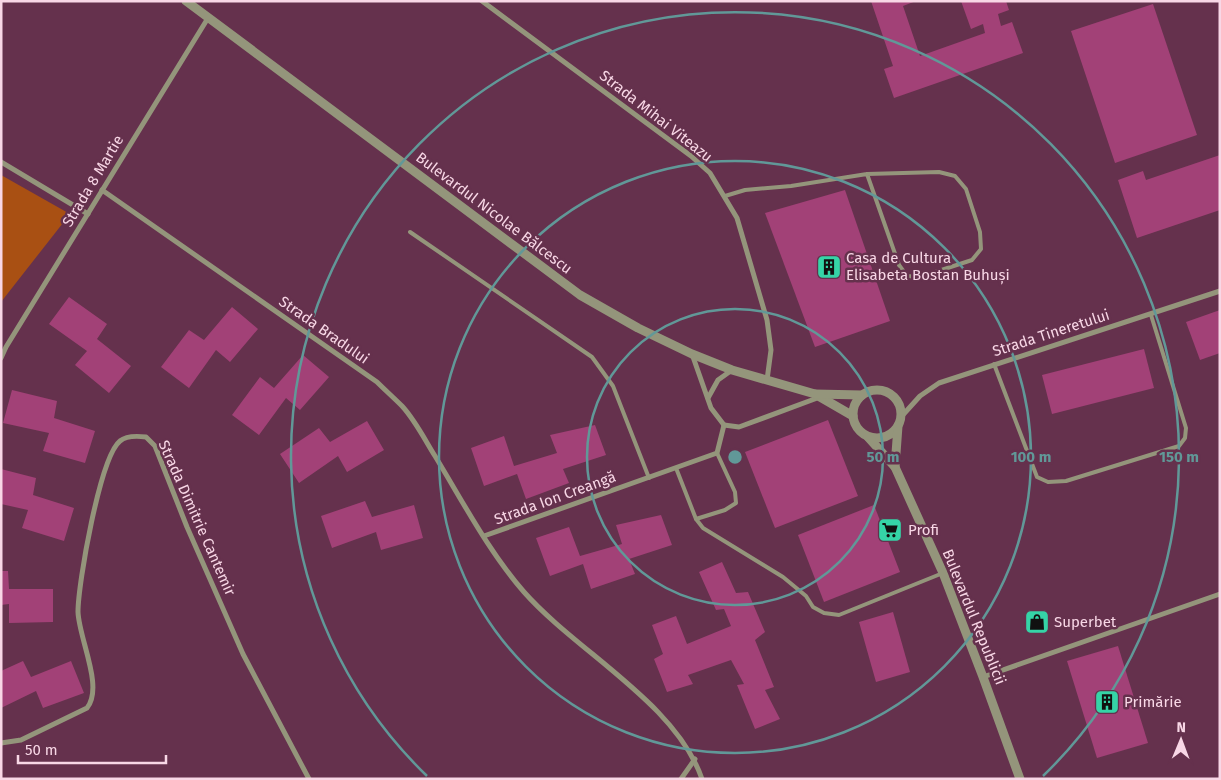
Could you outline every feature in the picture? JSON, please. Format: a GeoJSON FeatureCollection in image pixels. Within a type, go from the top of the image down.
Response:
{"type":"FeatureCollection","features":[{"type":"Feature","properties":{"kind":"street","name":"Bulevardul Nicolae Bălcescu"},"geometry":{"type":"LineString","coordinates":[[186,1],[580,295],[638,328],[692,354],[732,370],[818,396],[853,416]]}},
{"type":"Feature","properties":{"kind":"street","name":"Strada Mihai Viteazu"},"geometry":{"type":"LineString","coordinates":[[482,1],[690,156],[710,173],[737,218],[767,320],[771,350],[767,380]]}},
{"type":"Feature","properties":{"kind":"street","name":"Strada 8 Martie"},"geometry":{"type":"LineString","coordinates":[[1,358],[208,18]]}},
{"type":"Feature","properties":{"kind":"street"},"geometry":{"type":"LineString","coordinates":[[1,162],[88,214]]}},
{"type":"Feature","properties":{"kind":"street","name":"Strada Bradului"},"geometry":{"type":"LineString","coordinates":[[102,190],[377,382],[402,407],[484,536]]}},
{"type":"Feature","properties":{"kind":"street","name":"Strada Tineretului"},"geometry":{"type":"LineString","coordinates":[[901,417],[920,396],[939,383],[1220,291]]}},
{"type":"Feature","properties":{"kind":"street"},"geometry":{"type":"LineString","coordinates":[[692,354],[716,416],[724,425],[739,427],[818,396]]}},
{"type":"Feature","properties":{"kind":"street"},"geometry":{"type":"LineString","coordinates":[[708,398],[718,380],[732,370]]}},
{"type":"Feature","properties":{"kind":"street"},"geometry":{"type":"LineString","coordinates":[[874,390],[888,392],[898,402],[901,417],[898,426],[890,436],[883,438],[868,437],[857,428],[853,416],[854,407],[862,395],[874,390]]}},
{"type":"Feature","properties":{"kind":"street","name":"Bulevardul Nicolae Bălcescu"},"geometry":{"type":"LineString","coordinates":[[818,396],[862,395]]}},
{"type":"Feature","properties":{"kind":"street"},"geometry":{"type":"LineString","coordinates":[[717,454],[724,425]]}},
{"type":"Feature","properties":{"kind":"street","name":"Bulevardul Republicii"},"geometry":{"type":"LineString","coordinates":[[895,467],[898,426]]}},
{"type":"Feature","properties":{"kind":"street","name":"Strada Dimitrie Cantemir"},"geometry":{"type":"LineString","coordinates":[[1,743],[22,740],[87,708],[91,703],[94,683],[81,636],[78,613],[90,525],[112,450],[121,440],[132,436],[146,437],[155,446],[187,527],[243,654],[309,779]]}},
{"type":"Feature","properties":{"kind":"street","name":"Bulevardul Republicii"},"geometry":{"type":"LineString","coordinates":[[868,437],[895,467],[943,573],[984,677],[1020,779]]}},
{"type":"Feature","properties":{"kind":"street","name":"Strada Ion Creangă"},"geometry":{"type":"LineString","coordinates":[[695,758],[667,723],[599,659],[557,625],[523,591],[484,536],[717,454]]}},
{"type":"Feature","properties":{"kind":"street"},"geometry":{"type":"LineString","coordinates":[[984,677],[1220,594]]}},
{"type":"Feature","properties":{"kind":"street"},"geometry":{"type":"LineString","coordinates":[[681,779],[695,758]]}},
{"type":"Feature","properties":{"kind":"street"},"geometry":{"type":"LineString","coordinates":[[695,758],[702,779]]}},
{"type":"Feature","properties":{"kind":"lane"},"geometry":{"type":"LineString","coordinates":[[725,196],[745,190],[791,186],[866,174],[939,172],[955,176],[966,189],[980,232],[981,249],[972,260],[920,277],[907,276],[899,265],[866,174]]}},
{"type":"Feature","properties":{"kind":"lane"},"geometry":{"type":"LineString","coordinates":[[410,232],[592,357],[612,386],[649,478]]}},
{"type":"Feature","properties":{"kind":"lane"},"geometry":{"type":"LineString","coordinates":[[994,364],[1037,477],[1048,482],[1066,481],[1169,449],[1183,442],[1186,428],[1150,315]]}},
{"type":"Feature","properties":{"kind":"lane"},"geometry":{"type":"LineString","coordinates":[[696,519],[725,510],[736,503],[735,492],[717,454]]}},
{"type":"Feature","properties":{"kind":"lane"},"geometry":{"type":"LineString","coordinates":[[676,468],[696,519],[703,528],[783,577],[806,596],[813,607],[824,614],[838,615],[943,573]]}},
{"type":"Feature","properties":{"kind":"shaded area"},"geometry":{"type":"Polygon","coordinates":[[[1,175],[70,214],[1,302],[1,175]]]}},
{"type":"Feature","properties":{"kind":"building"},"geometry":{"type":"Polygon","coordinates":[[[871,1],[916,1],[903,6],[920,56],[985,33],[983,24],[971,29],[961,1],[1006,1],[1009,10],[998,14],[1001,26],[1012,22],[1023,53],[894,98],[884,69],[893,66],[871,1]]]}},
{"type":"Feature","properties":{"kind":"building"},"geometry":{"type":"Polygon","coordinates":[[[1153,4],[1197,135],[1115,163],[1071,31],[1153,4]]]}},
{"type":"Feature","properties":{"kind":"building"},"geometry":{"type":"Polygon","coordinates":[[[1220,155],[1220,210],[1137,238],[1118,180],[1143,171],[1146,180],[1220,155]]]}},
{"type":"Feature","properties":{"kind":"building","name":"Casa de Cultura Elisabeta Bostan Buhuși"},"geometry":{"type":"Polygon","coordinates":[[[845,190],[890,321],[815,347],[765,213],[845,190]]]}},
{"type":"Feature","properties":{"kind":"building"},"geometry":{"type":"Polygon","coordinates":[[[69,297],[107,324],[97,339],[131,366],[109,393],[75,365],[87,351],[49,324],[69,297]]]}},
{"type":"Feature","properties":{"kind":"building"},"geometry":{"type":"Polygon","coordinates":[[[232,307],[258,329],[230,362],[216,350],[189,388],[161,367],[189,330],[204,340],[232,307]]]}},
{"type":"Feature","properties":{"kind":"building"},"geometry":{"type":"Polygon","coordinates":[[[1220,310],[1220,353],[1200,360],[1186,322],[1220,310]]]}},
{"type":"Feature","properties":{"kind":"building"},"geometry":{"type":"Polygon","coordinates":[[[1144,349],[1154,388],[1052,414],[1042,375],[1144,349]]]}},
{"type":"Feature","properties":{"kind":"building"},"geometry":{"type":"Polygon","coordinates":[[[303,355],[329,377],[300,410],[286,398],[259,435],[232,415],[260,377],[274,388],[303,355]]]}},
{"type":"Feature","properties":{"kind":"building"},"geometry":{"type":"Polygon","coordinates":[[[12,390],[57,401],[54,418],[95,431],[85,463],[43,451],[49,433],[3,423],[12,390]]]}},
{"type":"Feature","properties":{"kind":"building"},"geometry":{"type":"Polygon","coordinates":[[[828,420],[858,496],[775,528],[745,452],[828,420]]]}},
{"type":"Feature","properties":{"kind":"building"},"geometry":{"type":"Polygon","coordinates":[[[367,421],[384,450],[347,472],[338,456],[299,483],[280,454],[319,428],[330,442],[367,421]]]}},
{"type":"Feature","properties":{"kind":"building"},"geometry":{"type":"Polygon","coordinates":[[[595,425],[606,455],[563,469],[569,483],[526,499],[517,474],[484,486],[471,448],[504,436],[514,466],[557,453],[550,435],[595,425]]]}},
{"type":"Feature","properties":{"kind":"building"},"geometry":{"type":"Polygon","coordinates":[[[1,469],[36,478],[33,495],[74,508],[64,541],[22,528],[28,510],[1,504],[1,469]]]}},
{"type":"Feature","properties":{"kind":"building"},"geometry":{"type":"Polygon","coordinates":[[[365,501],[372,517],[414,505],[423,538],[381,550],[376,532],[332,548],[321,516],[365,501]]]}},
{"type":"Feature","properties":{"kind":"building"},"geometry":{"type":"Polygon","coordinates":[[[874,505],[900,572],[824,602],[798,535],[874,505]]]}},
{"type":"Feature","properties":{"kind":"building"},"geometry":{"type":"Polygon","coordinates":[[[661,515],[672,545],[629,559],[635,574],[591,589],[583,564],[550,576],[536,538],[569,527],[580,556],[622,544],[616,525],[661,515]]]}},
{"type":"Feature","properties":{"kind":"building"},"geometry":{"type":"Polygon","coordinates":[[[722,562],[736,593],[748,592],[765,632],[755,640],[774,687],[765,690],[780,719],[755,729],[737,685],[744,684],[731,660],[688,675],[693,684],[667,692],[654,659],[663,654],[652,625],[676,616],[687,644],[731,626],[724,609],[716,610],[699,572],[722,562]]]}},
{"type":"Feature","properties":{"kind":"building"},"geometry":{"type":"Polygon","coordinates":[[[1,571],[8,571],[9,589],[53,589],[53,622],[9,623],[9,604],[1,605],[1,571]]]}},
{"type":"Feature","properties":{"kind":"building"},"geometry":{"type":"Polygon","coordinates":[[[893,612],[910,672],[876,682],[859,622],[893,612]]]}},
{"type":"Feature","properties":{"kind":"building","name":"Primărie"},"geometry":{"type":"Polygon","coordinates":[[[1118,646],[1148,743],[1097,758],[1067,661],[1118,646]]]}},
{"type":"Feature","properties":{"kind":"building"},"geometry":{"type":"Polygon","coordinates":[[[23,661],[31,677],[71,661],[84,693],[43,708],[36,691],[1,708],[1,671],[23,661]]]}},
{"type":"Feature","properties":{"kind":"place","name":"Casa de Cultura Elisabeta Bostan Buhuși"},"geometry":{"type":"Point","coordinates":[829,267]}},
{"type":"Feature","properties":{"kind":"place","name":"Profi"},"geometry":{"type":"Point","coordinates":[890,530]}},
{"type":"Feature","properties":{"kind":"place","name":"Superbet"},"geometry":{"type":"Point","coordinates":[1037,622]}},
{"type":"Feature","properties":{"kind":"place","name":"Primărie"},"geometry":{"type":"Point","coordinates":[1107,702]}}]}
